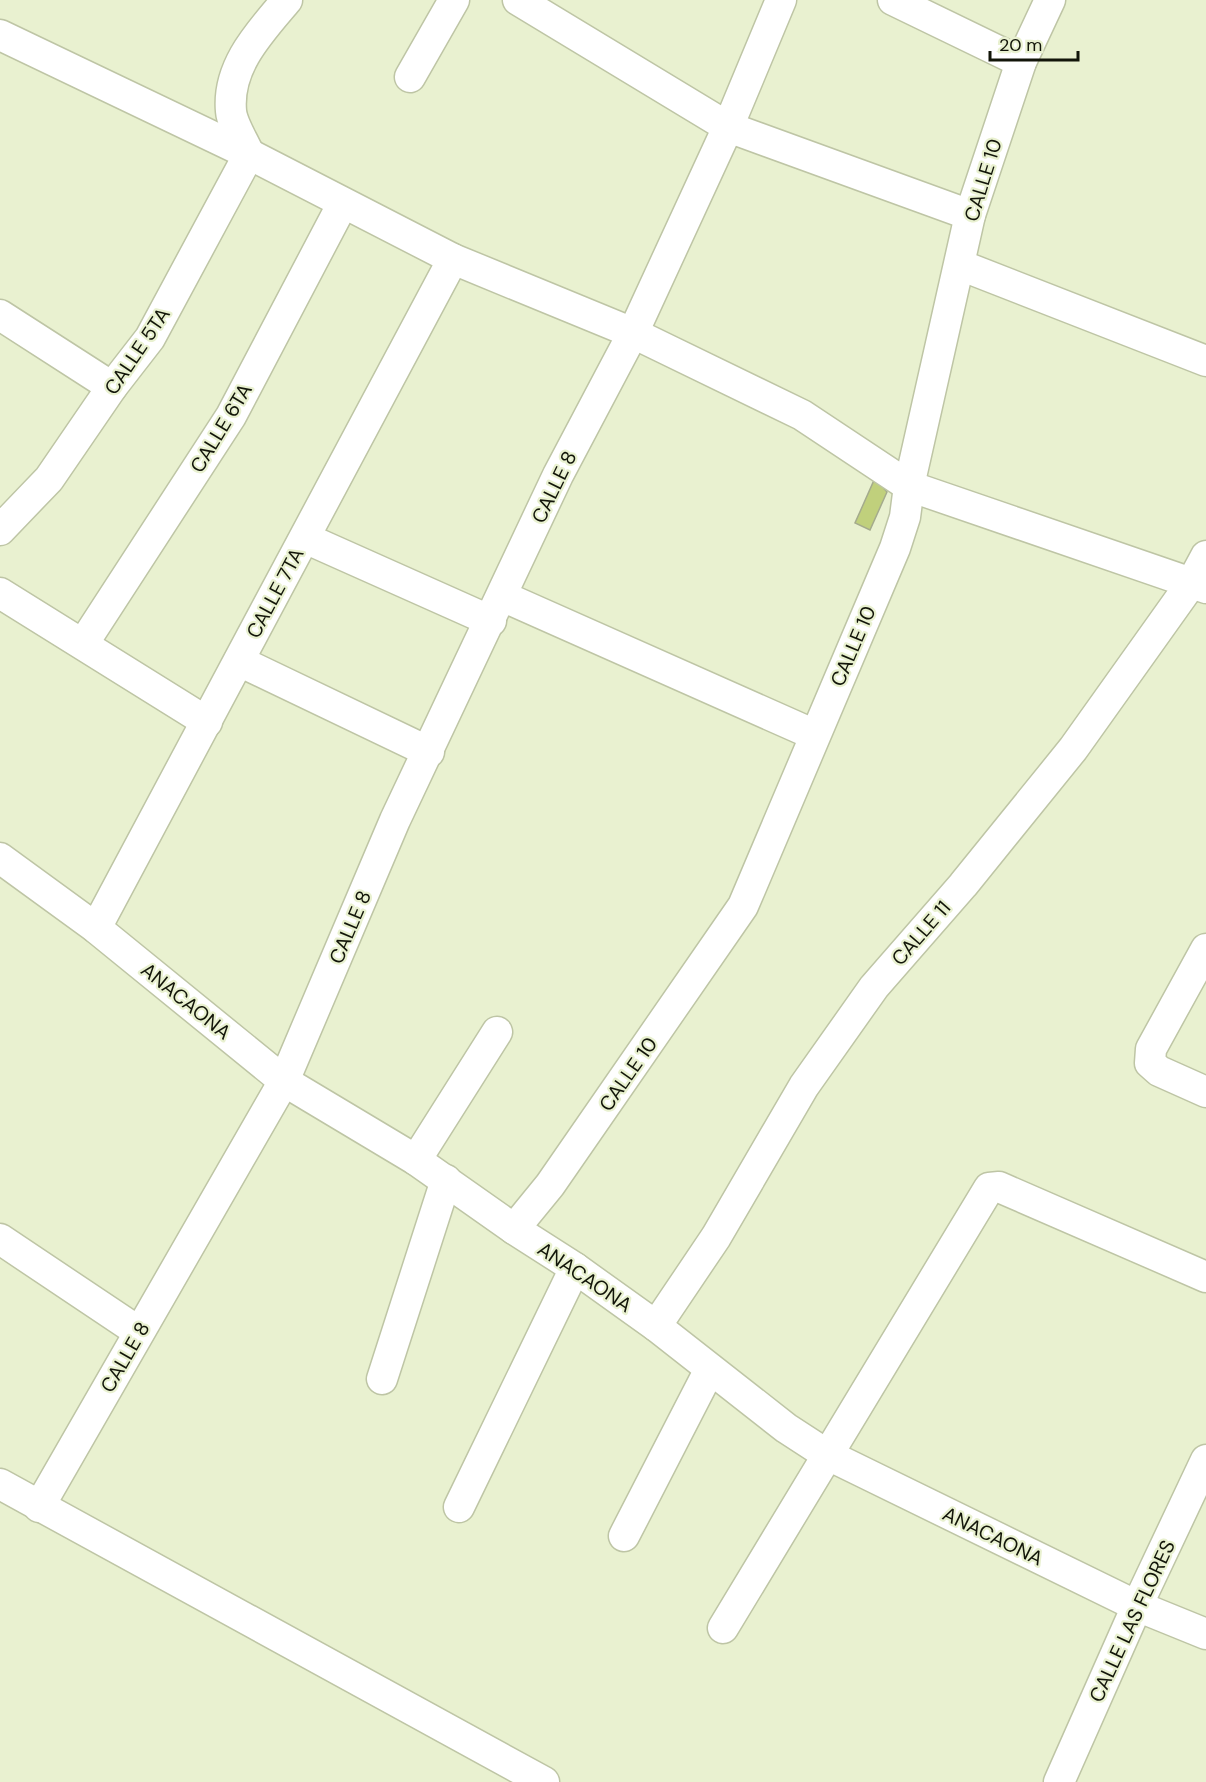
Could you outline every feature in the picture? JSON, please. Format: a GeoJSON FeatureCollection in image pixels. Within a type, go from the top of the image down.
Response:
{"type":"FeatureCollection","features":[{"type":"Feature","properties":{"kind":"street"},"geometry":{"type":"LineString","coordinates":[[249,154],[231,112],[233,80],[252,41],[287,0]]}},
{"type":"Feature","properties":{"kind":"street"},"geometry":{"type":"LineString","coordinates":[[410,77],[454,0]]}},
{"type":"Feature","properties":{"kind":"street"},"geometry":{"type":"LineString","coordinates":[[518,0],[728,127],[970,215]]}},
{"type":"Feature","properties":{"kind":"street","name":"CALLE 8"},"geometry":{"type":"LineString","coordinates":[[39,1507],[284,1081],[395,820],[497,609],[558,475],[633,333],[728,127],[781,0]]}},
{"type":"Feature","properties":{"kind":"street"},"geometry":{"type":"LineString","coordinates":[[893,0],[1020,62]]}},
{"type":"Feature","properties":{"kind":"street","name":"CALLE 10"},"geometry":{"type":"LineString","coordinates":[[514,1229],[550,1185],[727,934],[743,906],[895,548],[905,517],[909,486],[970,215],[1020,62],[1050,0]]}},
{"type":"Feature","properties":{"kind":"street"},"geometry":{"type":"LineString","coordinates":[[3,42],[249,154],[453,259],[633,333],[802,415],[909,486],[1199,585]]}},
{"type":"Feature","properties":{"kind":"street","name":"CALLE 5TA"},"geometry":{"type":"LineString","coordinates":[[0,530],[49,479],[112,387],[150,338],[249,154]]}},
{"type":"Feature","properties":{"kind":"street","name":"CALLE 6TA"},"geometry":{"type":"LineString","coordinates":[[83,644],[231,416],[343,203]]}},
{"type":"Feature","properties":{"kind":"street","name":"CALLE 7TA"},"geometry":{"type":"LineString","coordinates":[[96,928],[453,259]]}},
{"type":"Feature","properties":{"kind":"street"},"geometry":{"type":"LineString","coordinates":[[960,265],[1206,361]]}},
{"type":"Feature","properties":{"kind":"street"},"geometry":{"type":"LineString","coordinates":[[0,315],[112,387]]}},
{"type":"Feature","properties":{"kind":"street"},"geometry":{"type":"LineString","coordinates":[[304,538],[497,609],[815,735]]}},
{"type":"Feature","properties":{"kind":"street","name":"CALLE 11"},"geometry":{"type":"LineString","coordinates":[[656,1326],[716,1237],[804,1086],[874,987],[963,885],[1073,749],[1199,585],[1206,556]]}},
{"type":"Feature","properties":{"kind":"street"},"geometry":{"type":"LineString","coordinates":[[0,593],[207,722]]}},
{"type":"Feature","properties":{"kind":"street"},"geometry":{"type":"LineString","coordinates":[[239,661],[429,752]]}},
{"type":"Feature","properties":{"kind":"street","name":"ANACAONA"},"geometry":{"type":"LineString","coordinates":[[1,862],[96,928],[284,1081],[416,1160],[514,1229],[575,1268],[656,1326],[786,1428],[826,1454],[1137,1606],[1206,1634]]}},
{"type":"Feature","properties":{"kind":"street"},"geometry":{"type":"LineString","coordinates":[[1206,949],[1151,1049],[1150,1063],[1159,1071],[1206,1092]]}},
{"type":"Feature","properties":{"kind":"street"},"geometry":{"type":"LineString","coordinates":[[416,1160],[497,1032]]}},
{"type":"Feature","properties":{"kind":"street"},"geometry":{"type":"LineString","coordinates":[[382,1379],[446,1180]]}},
{"type":"Feature","properties":{"kind":"street"},"geometry":{"type":"LineString","coordinates":[[723,1628],[826,1454],[989,1188],[999,1186],[1206,1277]]}},
{"type":"Feature","properties":{"kind":"street"},"geometry":{"type":"LineString","coordinates":[[0,1239],[139,1332]]}},
{"type":"Feature","properties":{"kind":"street"},"geometry":{"type":"LineString","coordinates":[[459,1507],[575,1268]]}},
{"type":"Feature","properties":{"kind":"street"},"geometry":{"type":"LineString","coordinates":[[624,1536],[710,1369]]}},
{"type":"Feature","properties":{"kind":"street","name":"CALLE LAS FLORES"},"geometry":{"type":"LineString","coordinates":[[1059,1782],[1137,1606],[1206,1460]]}},
{"type":"Feature","properties":{"kind":"street"},"geometry":{"type":"LineString","coordinates":[[0,1484],[544,1782]]}},
{"type":"Feature","properties":{"kind":"building"},"geometry":{"type":"Polygon","coordinates":[[[875,478],[887,492],[870,530],[855,523],[875,478]]]}}]}
